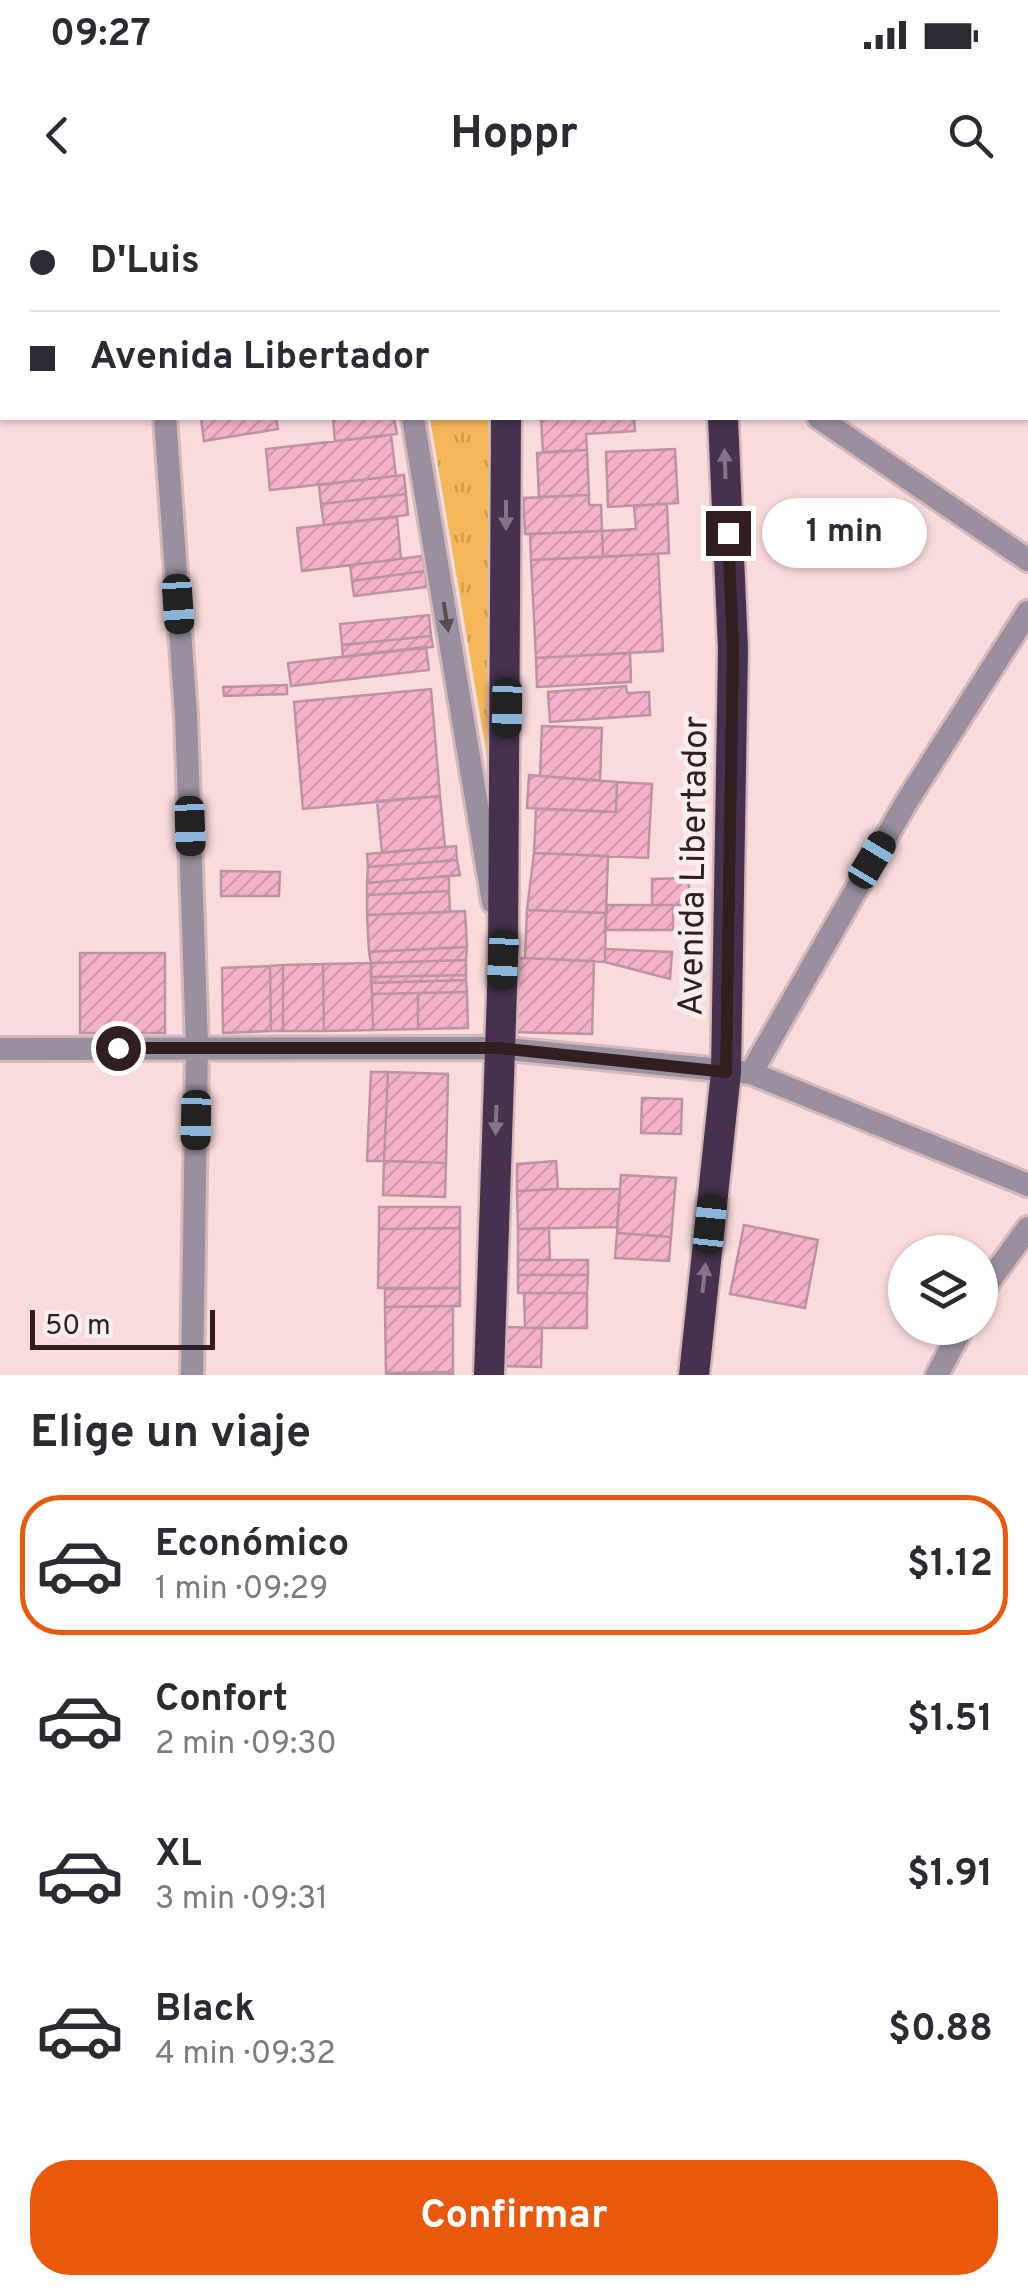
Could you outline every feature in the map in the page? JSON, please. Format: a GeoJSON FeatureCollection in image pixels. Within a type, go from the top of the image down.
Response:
{"type":"FeatureCollection","features":[{"type":"Feature","properties":{"kind":"highway"},"geometry":{"type":"LineString","coordinates":[[489,1375],[503,960],[506,420]]}},
{"type":"Feature","properties":{"kind":"highway","name":"Avenida Libertador"},"geometry":{"type":"LineString","coordinates":[[694,1375],[738,1073],[733,648],[724,420]]}},
{"type":"Feature","properties":{"kind":"street"},"geometry":{"type":"LineString","coordinates":[[166,420],[186,716],[197,1048],[192,1375]]}},
{"type":"Feature","properties":{"kind":"street"},"geometry":{"type":"LineString","coordinates":[[413,420],[503,960]]}},
{"type":"Feature","properties":{"kind":"street"},"geometry":{"type":"LineString","coordinates":[[822,420],[1028,560]]}},
{"type":"Feature","properties":{"kind":"street"},"geometry":{"type":"LineString","coordinates":[[738,1073],[1028,612]]}},
{"type":"Feature","properties":{"kind":"street"},"geometry":{"type":"LineString","coordinates":[[0,1049],[498,1048],[738,1073],[1028,1184]]}},
{"type":"Feature","properties":{"kind":"street"},"geometry":{"type":"LineString","coordinates":[[998,1269],[1028,1228]]}},
{"type":"Feature","properties":{"kind":"street"},"geometry":{"type":"LineString","coordinates":[[937,1375],[953,1345]]}},
{"type":"Feature","properties":{"kind":"green space"},"geometry":{"type":"Polygon","coordinates":[[[430,420],[488,420],[499,828],[430,420]]]}},
{"type":"Feature","properties":{"kind":"building"},"geometry":{"type":"Polygon","coordinates":[[[201,420],[276,420],[278,429],[204,441],[201,420]]]}},
{"type":"Feature","properties":{"kind":"building"},"geometry":{"type":"Polygon","coordinates":[[[333,420],[394,420],[397,434],[335,441],[333,420]]]}},
{"type":"Feature","properties":{"kind":"building"},"geometry":{"type":"Polygon","coordinates":[[[541,420],[634,420],[635,431],[586,434],[587,450],[543,452],[541,420]]]}},
{"type":"Feature","properties":{"kind":"building"},"geometry":{"type":"Polygon","coordinates":[[[391,435],[396,476],[270,490],[266,449],[391,435]]]}},
{"type":"Feature","properties":{"kind":"building"},"geometry":{"type":"Polygon","coordinates":[[[675,449],[678,503],[608,507],[606,452],[675,449]]]}},
{"type":"Feature","properties":{"kind":"building"},"geometry":{"type":"Polygon","coordinates":[[[587,450],[589,495],[539,497],[537,453],[587,450]]]}},
{"type":"Feature","properties":{"kind":"building"},"geometry":{"type":"Polygon","coordinates":[[[404,475],[406,494],[321,504],[319,485],[404,475]]]}},
{"type":"Feature","properties":{"kind":"building"},"geometry":{"type":"Polygon","coordinates":[[[406,494],[408,515],[324,525],[321,504],[406,494]]]}},
{"type":"Feature","properties":{"kind":"building"},"geometry":{"type":"Polygon","coordinates":[[[589,495],[589,505],[601,505],[602,531],[525,534],[523,498],[589,495]]]}},
{"type":"Feature","properties":{"kind":"building"},"geometry":{"type":"Polygon","coordinates":[[[667,504],[669,553],[603,557],[602,531],[636,529],[634,506],[667,504]]]}},
{"type":"Feature","properties":{"kind":"building"},"geometry":{"type":"Polygon","coordinates":[[[397,517],[401,559],[302,571],[297,528],[397,517]]]}},
{"type":"Feature","properties":{"kind":"building"},"geometry":{"type":"Polygon","coordinates":[[[602,531],[603,557],[531,560],[530,534],[602,531]]]}},
{"type":"Feature","properties":{"kind":"building"},"geometry":{"type":"Polygon","coordinates":[[[658,554],[663,651],[536,658],[531,560],[658,554]]]}},
{"type":"Feature","properties":{"kind":"building"},"geometry":{"type":"Polygon","coordinates":[[[423,556],[425,571],[352,581],[350,565],[423,556]]]}},
{"type":"Feature","properties":{"kind":"building"},"geometry":{"type":"Polygon","coordinates":[[[425,571],[427,587],[354,596],[352,581],[425,571]]]}},
{"type":"Feature","properties":{"kind":"building"},"geometry":{"type":"Polygon","coordinates":[[[429,615],[431,636],[342,645],[340,624],[429,615]]]}},
{"type":"Feature","properties":{"kind":"building"},"geometry":{"type":"Polygon","coordinates":[[[431,636],[433,647],[343,657],[342,645],[431,636]]]}},
{"type":"Feature","properties":{"kind":"building"},"geometry":{"type":"Polygon","coordinates":[[[426,647],[429,670],[291,686],[288,663],[426,647]]]}},
{"type":"Feature","properties":{"kind":"building"},"geometry":{"type":"Polygon","coordinates":[[[630,653],[631,682],[537,687],[536,658],[630,653]]]}},
{"type":"Feature","properties":{"kind":"building"},"geometry":{"type":"Polygon","coordinates":[[[287,685],[287,694],[224,696],[223,687],[287,685]]]}},
{"type":"Feature","properties":{"kind":"building"},"geometry":{"type":"Polygon","coordinates":[[[626,686],[627,693],[649,692],[650,715],[550,722],[548,692],[626,686]]]}},
{"type":"Feature","properties":{"kind":"building"},"geometry":{"type":"Polygon","coordinates":[[[431,689],[440,796],[303,809],[294,702],[431,689]]]}},
{"type":"Feature","properties":{"kind":"building"},"geometry":{"type":"Polygon","coordinates":[[[542,726],[602,728],[600,781],[540,776],[542,726]]]}},
{"type":"Feature","properties":{"kind":"building"},"geometry":{"type":"Polygon","coordinates":[[[529,775],[617,782],[616,812],[527,808],[529,775]]]}},
{"type":"Feature","properties":{"kind":"building"},"geometry":{"type":"Polygon","coordinates":[[[617,782],[652,784],[648,858],[534,853],[536,809],[616,812],[617,782]]]}},
{"type":"Feature","properties":{"kind":"building"},"geometry":{"type":"Polygon","coordinates":[[[440,796],[445,847],[382,853],[377,801],[440,796]]]}},
{"type":"Feature","properties":{"kind":"building"},"geometry":{"type":"Polygon","coordinates":[[[456,846],[457,860],[368,867],[367,854],[456,846]]]}},
{"type":"Feature","properties":{"kind":"building"},"geometry":{"type":"Polygon","coordinates":[[[534,853],[608,856],[606,913],[527,910],[534,853]]]}},
{"type":"Feature","properties":{"kind":"building"},"geometry":{"type":"Polygon","coordinates":[[[457,860],[460,875],[367,883],[368,867],[457,860]]]}},
{"type":"Feature","properties":{"kind":"building"},"geometry":{"type":"Polygon","coordinates":[[[221,871],[280,872],[279,896],[221,896],[221,871]]]}},
{"type":"Feature","properties":{"kind":"building"},"geometry":{"type":"Polygon","coordinates":[[[449,876],[449,891],[367,895],[367,883],[449,876]]]}},
{"type":"Feature","properties":{"kind":"building"},"geometry":{"type":"Polygon","coordinates":[[[689,878],[689,905],[652,905],[652,879],[689,878]]]}},
{"type":"Feature","properties":{"kind":"building"},"geometry":{"type":"Polygon","coordinates":[[[449,891],[450,912],[367,915],[367,895],[449,891]]]}},
{"type":"Feature","properties":{"kind":"building"},"geometry":{"type":"Polygon","coordinates":[[[607,905],[673,905],[673,930],[605,930],[607,905]]]}},
{"type":"Feature","properties":{"kind":"building"},"geometry":{"type":"Polygon","coordinates":[[[527,910],[606,913],[605,962],[525,958],[527,910]]]}},
{"type":"Feature","properties":{"kind":"building"},"geometry":{"type":"Polygon","coordinates":[[[465,911],[467,947],[369,952],[367,915],[465,911]]]}},
{"type":"Feature","properties":{"kind":"building"},"geometry":{"type":"Polygon","coordinates":[[[467,947],[466,960],[371,963],[369,952],[467,947]]]}},
{"type":"Feature","properties":{"kind":"building"},"geometry":{"type":"Polygon","coordinates":[[[605,949],[672,952],[670,979],[605,962],[605,949]]]}},
{"type":"Feature","properties":{"kind":"building"},"geometry":{"type":"Polygon","coordinates":[[[80,953],[165,953],[165,1033],[80,1033],[80,953]]]}},
{"type":"Feature","properties":{"kind":"building"},"geometry":{"type":"Polygon","coordinates":[[[512,959],[594,961],[592,1034],[510,1032],[512,959]]]}},
{"type":"Feature","properties":{"kind":"building"},"geometry":{"type":"Polygon","coordinates":[[[466,960],[466,975],[371,977],[371,963],[466,960]]]}},
{"type":"Feature","properties":{"kind":"building"},"geometry":{"type":"Polygon","coordinates":[[[371,963],[373,1030],[324,1031],[323,964],[371,963]]]}},
{"type":"Feature","properties":{"kind":"building"},"geometry":{"type":"Polygon","coordinates":[[[323,964],[324,1031],[283,1031],[283,965],[323,964]]]}},
{"type":"Feature","properties":{"kind":"building"},"geometry":{"type":"Polygon","coordinates":[[[283,965],[283,1031],[271,1031],[270,966],[283,965]]]}},
{"type":"Feature","properties":{"kind":"building"},"geometry":{"type":"Polygon","coordinates":[[[270,966],[271,1031],[223,1033],[222,968],[270,966]]]}},
{"type":"Feature","properties":{"kind":"building"},"geometry":{"type":"Polygon","coordinates":[[[466,975],[466,980],[371,983],[371,977],[466,975]]]}},
{"type":"Feature","properties":{"kind":"building"},"geometry":{"type":"Polygon","coordinates":[[[466,980],[467,992],[372,994],[371,983],[466,980]]]}},
{"type":"Feature","properties":{"kind":"building"},"geometry":{"type":"Polygon","coordinates":[[[467,992],[468,1028],[418,1029],[418,993],[467,992]]]}},
{"type":"Feature","properties":{"kind":"building"},"geometry":{"type":"Polygon","coordinates":[[[418,993],[418,1029],[373,1030],[372,994],[418,993]]]}},
{"type":"Feature","properties":{"kind":"building"},"geometry":{"type":"Polygon","coordinates":[[[371,1072],[388,1072],[384,1161],[367,1161],[371,1072]]]}},
{"type":"Feature","properties":{"kind":"building"},"geometry":{"type":"Polygon","coordinates":[[[388,1072],[448,1074],[446,1163],[384,1161],[388,1072]]]}},
{"type":"Feature","properties":{"kind":"building"},"geometry":{"type":"Polygon","coordinates":[[[642,1098],[682,1099],[681,1134],[641,1133],[642,1098]]]}},
{"type":"Feature","properties":{"kind":"building"},"geometry":{"type":"Polygon","coordinates":[[[384,1161],[446,1163],[445,1197],[383,1195],[384,1161]]]}},
{"type":"Feature","properties":{"kind":"building"},"geometry":{"type":"Polygon","coordinates":[[[556,1161],[558,1189],[517,1191],[517,1164],[556,1161]]]}},
{"type":"Feature","properties":{"kind":"building"},"geometry":{"type":"Polygon","coordinates":[[[621,1175],[676,1178],[671,1237],[617,1233],[621,1175]]]}},
{"type":"Feature","properties":{"kind":"building"},"geometry":{"type":"Polygon","coordinates":[[[620,1189],[617,1227],[518,1229],[517,1191],[620,1189]]]}},
{"type":"Feature","properties":{"kind":"building"},"geometry":{"type":"Polygon","coordinates":[[[379,1207],[460,1207],[460,1228],[379,1229],[379,1207]]]}},
{"type":"Feature","properties":{"kind":"building"},"geometry":{"type":"Polygon","coordinates":[[[744,1225],[818,1240],[805,1308],[730,1294],[744,1225]]]}},
{"type":"Feature","properties":{"kind":"building"},"geometry":{"type":"Polygon","coordinates":[[[460,1228],[460,1288],[378,1288],[379,1229],[460,1228]]]}},
{"type":"Feature","properties":{"kind":"building"},"geometry":{"type":"Polygon","coordinates":[[[549,1228],[550,1260],[518,1260],[518,1229],[549,1228]]]}},
{"type":"Feature","properties":{"kind":"building"},"geometry":{"type":"Polygon","coordinates":[[[617,1233],[671,1237],[669,1261],[615,1258],[617,1233]]]}},
{"type":"Feature","properties":{"kind":"building"},"geometry":{"type":"Polygon","coordinates":[[[518,1260],[588,1260],[588,1275],[518,1275],[518,1260]]]}},
{"type":"Feature","properties":{"kind":"building"},"geometry":{"type":"Polygon","coordinates":[[[518,1275],[588,1275],[587,1293],[518,1293],[518,1275]]]}},
{"type":"Feature","properties":{"kind":"building"},"geometry":{"type":"Polygon","coordinates":[[[460,1288],[460,1306],[385,1307],[385,1289],[460,1288]]]}},
{"type":"Feature","properties":{"kind":"building"},"geometry":{"type":"Polygon","coordinates":[[[524,1293],[587,1293],[587,1328],[525,1328],[524,1293]]]}},
{"type":"Feature","properties":{"kind":"building"},"geometry":{"type":"Polygon","coordinates":[[[453,1306],[453,1372],[386,1373],[385,1307],[453,1306]]]}},
{"type":"Feature","properties":{"kind":"building"},"geometry":{"type":"Polygon","coordinates":[[[504,1327],[542,1328],[541,1367],[503,1366],[504,1327]]]}},
{"type":"Feature","properties":{"kind":"building"},"geometry":{"type":"Polygon","coordinates":[[[386,1373],[453,1375],[386,1375],[386,1373]]]}},
{"type":"Feature","properties":{"kind":"route"},"geometry":{"type":"LineString","coordinates":[[118,1048],[498,1048],[726,1072],[733,648],[728,533]]}}]}
